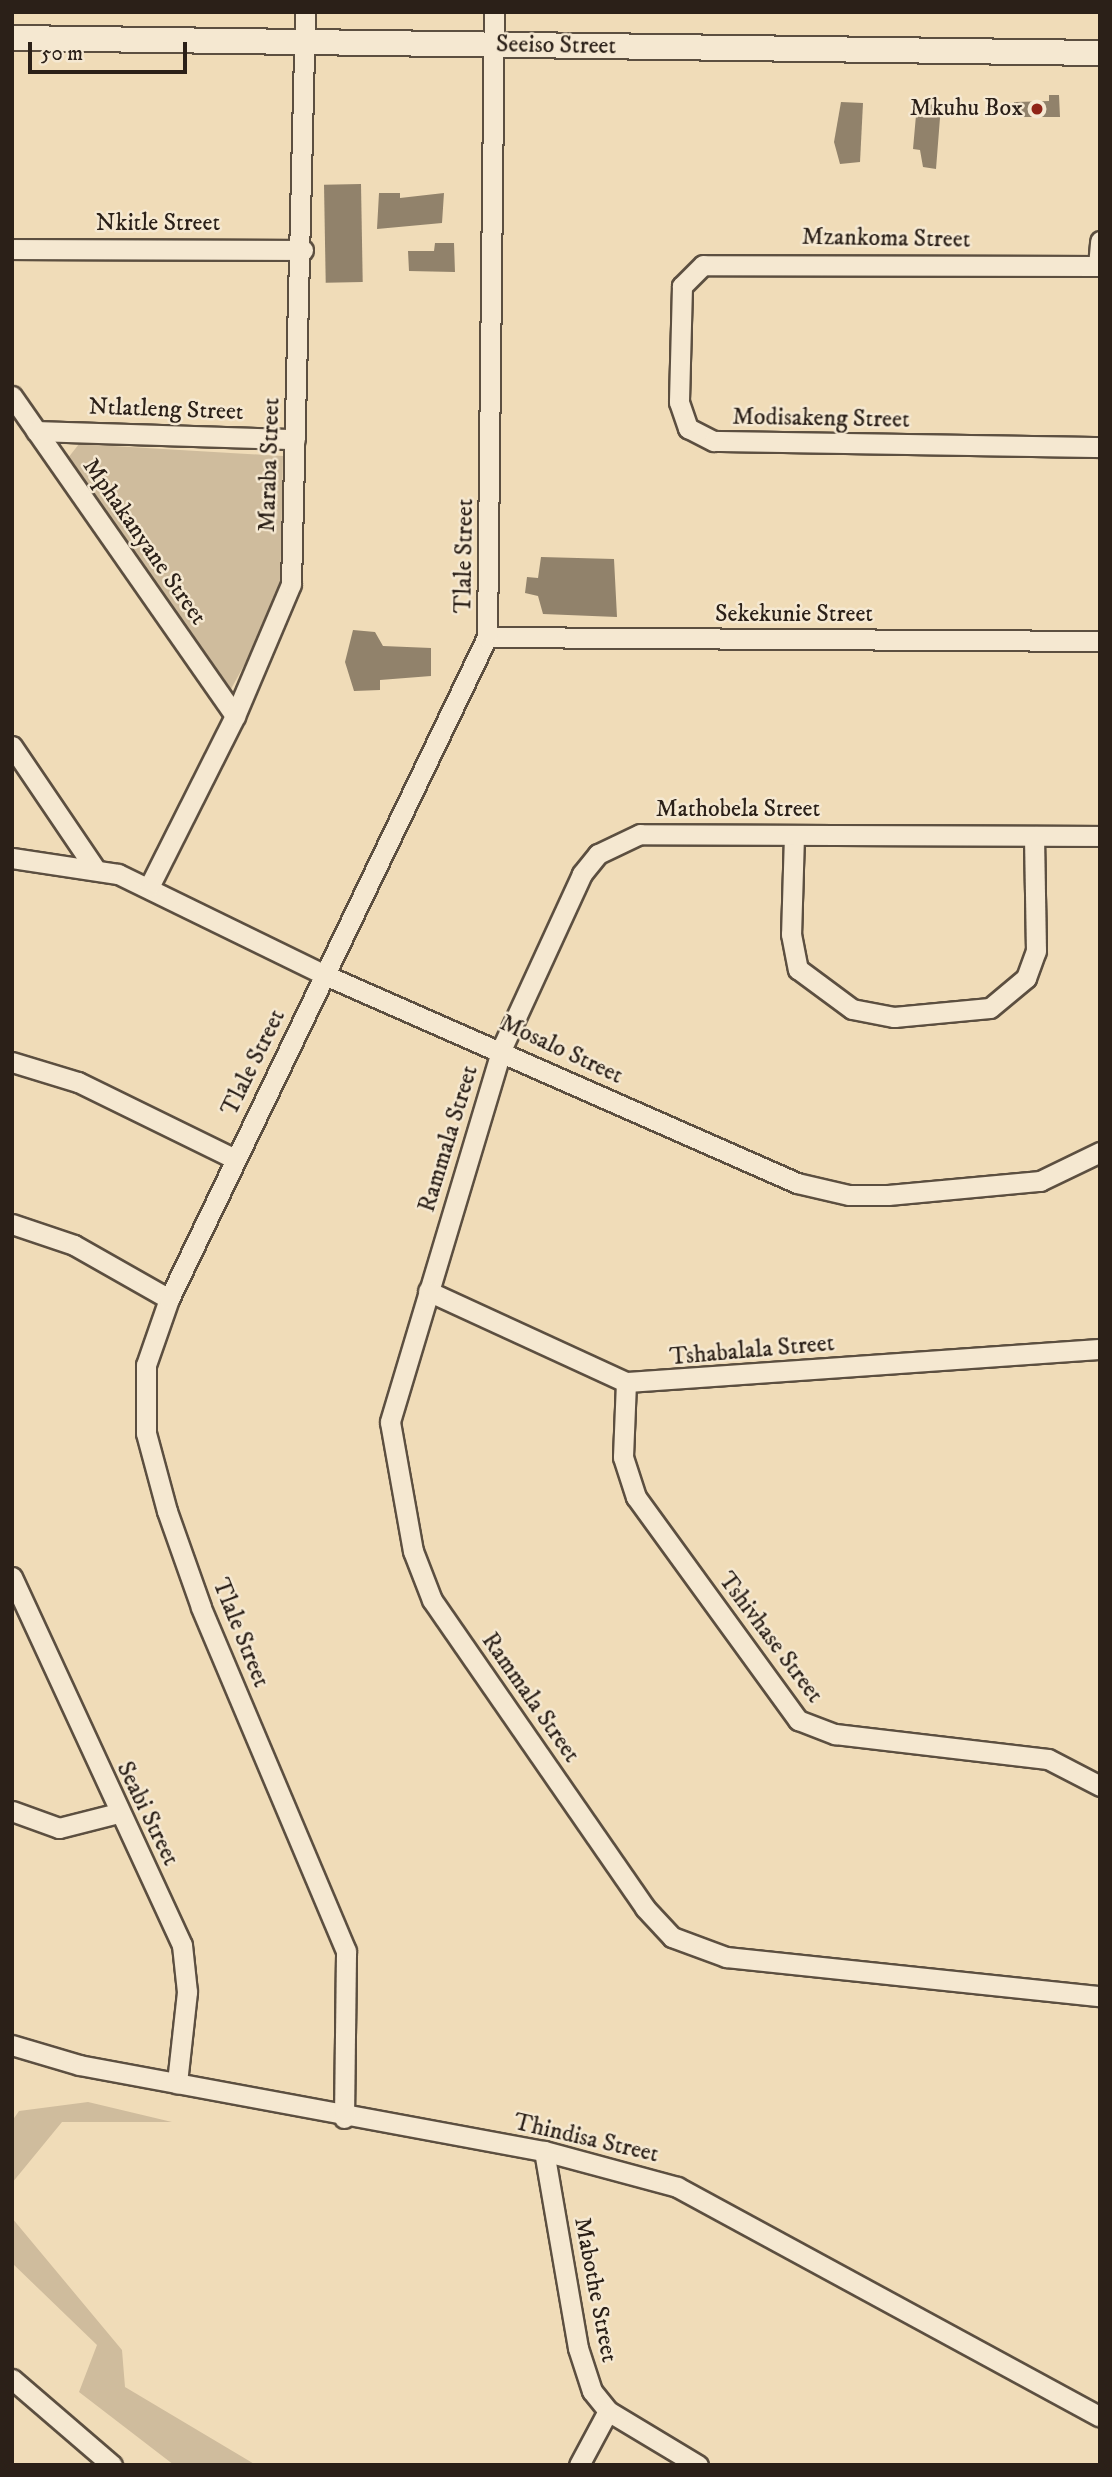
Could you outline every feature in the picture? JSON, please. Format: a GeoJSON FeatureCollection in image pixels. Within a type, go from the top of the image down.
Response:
{"type":"FeatureCollection","features":[{"type":"Feature","properties":{"kind":"street","name":"Maraba Street"},"geometry":{"type":"LineString","coordinates":[[149,887],[235,716],[291,584],[303,250],[305,12]]}},
{"type":"Feature","properties":{"kind":"street","name":"Tlale Street"},"geometry":{"type":"LineString","coordinates":[[344,2118],[346,1951],[201,1607],[146,1433],[146,1365],[169,1299],[487,637],[494,12]]}},
{"type":"Feature","properties":{"kind":"street","name":"Seeiso Street"},"geometry":{"type":"LineString","coordinates":[[12,38],[304,39],[493,45],[1100,53]]}},
{"type":"Feature","properties":{"kind":"street"},"geometry":{"type":"LineString","coordinates":[[1099,266],[1100,242]]}},
{"type":"Feature","properties":{"kind":"street","name":"Nkitle Street"},"geometry":{"type":"LineString","coordinates":[[12,249],[303,250]]}},
{"type":"Feature","properties":{"kind":"street","name":"Mzankoma Street"},"geometry":{"type":"LineString","coordinates":[[682,286],[703,265],[717,262],[1099,266]]}},
{"type":"Feature","properties":{"kind":"street","name":"Modisakeng Street"},"geometry":{"type":"LineString","coordinates":[[682,286],[678,402],[688,428],[701,438],[823,446],[1100,447]]}},
{"type":"Feature","properties":{"kind":"street","name":"Mphakanyane Street"},"geometry":{"type":"LineString","coordinates":[[12,396],[235,716]]}},
{"type":"Feature","properties":{"kind":"street","name":"Ntlatleng Street"},"geometry":{"type":"LineString","coordinates":[[36,431],[295,439]]}},
{"type":"Feature","properties":{"kind":"street","name":"Sekekunie Street"},"geometry":{"type":"LineString","coordinates":[[487,637],[1100,641]]}},
{"type":"Feature","properties":{"kind":"street"},"geometry":{"type":"LineString","coordinates":[[12,746],[94,867]]}},
{"type":"Feature","properties":{"kind":"street","name":"Mathobela Street"},"geometry":{"type":"LineString","coordinates":[[502,1048],[582,874],[598,854],[640,834],[1100,836]]}},
{"type":"Feature","properties":{"kind":"street"},"geometry":{"type":"LineString","coordinates":[[794,835],[791,934],[798,969],[852,1009],[894,1017],[990,1008],[1026,978],[1036,951],[1034,836]]}},
{"type":"Feature","properties":{"kind":"street","name":"Mosalo Street"},"geometry":{"type":"LineString","coordinates":[[12,858],[94,867],[149,887],[325,975],[502,1048],[734,1159],[849,1195],[1040,1181],[1100,1152]]}},
{"type":"Feature","properties":{"kind":"street","name":"Rammala Street"},"geometry":{"type":"LineString","coordinates":[[502,1048],[390,1422],[418,1568],[432,1600],[659,1925],[699,1950],[726,1957],[1100,1996]]}},
{"type":"Feature","properties":{"kind":"street"},"geometry":{"type":"LineString","coordinates":[[12,1062],[78,1082],[235,1159]]}},
{"type":"Feature","properties":{"kind":"street"},"geometry":{"type":"LineString","coordinates":[[12,1224],[74,1245],[169,1299]]}},
{"type":"Feature","properties":{"kind":"street","name":"Tshabalala Street"},"geometry":{"type":"LineString","coordinates":[[428,1291],[626,1382],[1100,1349]]}},
{"type":"Feature","properties":{"kind":"street","name":"Tshivhase Street"},"geometry":{"type":"LineString","coordinates":[[626,1382],[623,1457],[636,1497],[798,1720],[835,1734],[1048,1759],[1100,1786]]}},
{"type":"Feature","properties":{"kind":"street","name":"Seabi Street"},"geometry":{"type":"LineString","coordinates":[[12,1577],[118,1813],[182,1945],[187,1992],[177,2083]]}},
{"type":"Feature","properties":{"kind":"street"},"geometry":{"type":"LineString","coordinates":[[12,1811],[59,1828],[118,1813]]}},
{"type":"Feature","properties":{"kind":"street","name":"Thindisa Street"},"geometry":{"type":"LineString","coordinates":[[12,2045],[79,2066],[177,2083],[344,2118],[544,2151],[699,2196],[1100,2417]]}},
{"type":"Feature","properties":{"kind":"street","name":"Mabothe Street"},"geometry":{"type":"LineString","coordinates":[[544,2151],[578,2348],[593,2391],[608,2411],[698,2465]]}},
{"type":"Feature","properties":{"kind":"street"},"geometry":{"type":"LineString","coordinates":[[12,2379],[112,2465]]}},
{"type":"Feature","properties":{"kind":"street"},"geometry":{"type":"LineString","coordinates":[[579,2465],[608,2411]]}},
{"type":"Feature","properties":{"kind":"shaded area"},"geometry":{"type":"Polygon","coordinates":[[[79,444],[283,456],[280,600],[231,689],[68,458],[79,444]]]}},
{"type":"Feature","properties":{"kind":"shaded area"},"geometry":{"type":"Polygon","coordinates":[[[88,2102],[172,2122],[62,2122],[12,2183],[12,2121],[19,2111],[88,2102]]]}},
{"type":"Feature","properties":{"kind":"shaded area"},"geometry":{"type":"Polygon","coordinates":[[[12,2218],[122,2350],[125,2387],[256,2465],[174,2465],[79,2392],[97,2345],[12,2263],[12,2218]]]}},
{"type":"Feature","properties":{"kind":"building","name":"Mkuhu Box"},"geometry":{"type":"Polygon","coordinates":[[[1049,95],[1059,95],[1060,117],[1014,117],[1014,102],[1049,101],[1049,95]]]}},
{"type":"Feature","properties":{"kind":"building"},"geometry":{"type":"Polygon","coordinates":[[[841,102],[863,103],[860,162],[840,164],[834,142],[841,102]]]}},
{"type":"Feature","properties":{"kind":"building"},"geometry":{"type":"Polygon","coordinates":[[[917,104],[941,105],[936,169],[923,167],[920,150],[913,149],[917,104]]]}},
{"type":"Feature","properties":{"kind":"building"},"geometry":{"type":"Polygon","coordinates":[[[361,184],[363,282],[326,283],[324,185],[361,184]]]}},
{"type":"Feature","properties":{"kind":"building"},"geometry":{"type":"Polygon","coordinates":[[[379,193],[400,193],[400,198],[444,193],[442,223],[377,229],[379,193]]]}},
{"type":"Feature","properties":{"kind":"building"},"geometry":{"type":"Polygon","coordinates":[[[435,243],[454,243],[455,272],[409,271],[408,251],[434,251],[435,243]]]}},
{"type":"Feature","properties":{"kind":"building"},"geometry":{"type":"Polygon","coordinates":[[[541,557],[614,559],[617,617],[543,614],[538,596],[525,593],[527,577],[538,578],[541,557]]]}},
{"type":"Feature","properties":{"kind":"building"},"geometry":{"type":"Polygon","coordinates":[[[353,630],[375,632],[383,646],[431,648],[431,676],[380,680],[380,690],[354,691],[345,662],[353,630]]]}},
{"type":"Feature","properties":{"kind":"place","name":"Mkuhu Box"},"geometry":{"type":"Point","coordinates":[1037,109]}}]}
